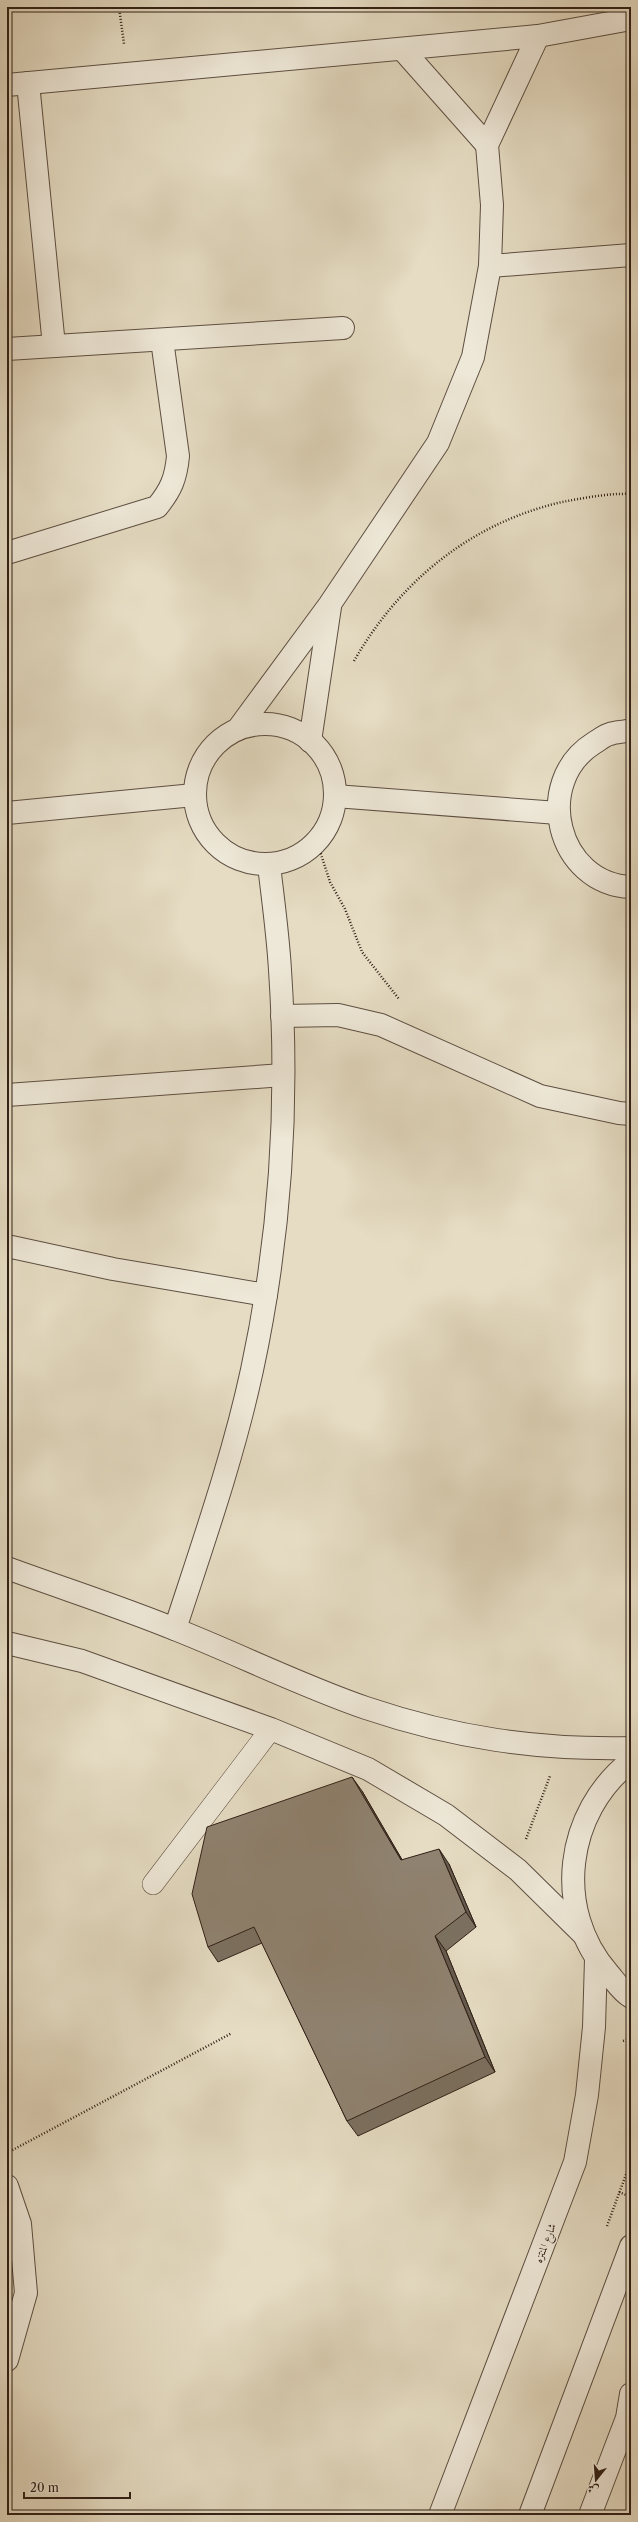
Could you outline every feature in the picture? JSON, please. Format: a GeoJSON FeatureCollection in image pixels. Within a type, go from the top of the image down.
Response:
{"type":"FeatureCollection","features":[{"type":"Feature","properties":{"kind":"street"},"geometry":{"type":"LineString","coordinates":[[54,346],[17,84],[538,36],[631,19]]}},
{"type":"Feature","properties":{"kind":"street"},"geometry":{"type":"LineString","coordinates":[[238,729],[330,604],[438,443],[473,357],[490,266],[492,205],[487,145],[538,36]]}},
{"type":"Feature","properties":{"kind":"street"},"geometry":{"type":"LineString","coordinates":[[402,49],[487,145]]}},
{"type":"Feature","properties":{"kind":"street"},"geometry":{"type":"LineString","coordinates":[[490,266],[631,255]]}},
{"type":"Feature","properties":{"kind":"street"},"geometry":{"type":"LineString","coordinates":[[7,349],[344,328]]}},
{"type":"Feature","properties":{"kind":"street"},"geometry":{"type":"LineString","coordinates":[[7,553],[157,507],[169,493],[176,475],[178,456],[162,340]]}},
{"type":"Feature","properties":{"kind":"street"},"geometry":{"type":"LineString","coordinates":[[310,741],[330,604]]}},
{"type":"Feature","properties":{"kind":"street"},"geometry":{"type":"LineString","coordinates":[[263,724],[288,728],[310,741],[321,752],[332,773],[335,796],[333,812],[327,828],[317,842],[296,857],[269,865],[242,861],[217,847],[200,824],[194,795],[197,775],[205,756],[220,740],[238,729],[263,724]]}},
{"type":"Feature","properties":{"kind":"street"},"geometry":{"type":"LineString","coordinates":[[631,730],[609,734],[581,752],[562,780],[558,814],[566,846],[588,872],[618,887],[631,887]]}},
{"type":"Feature","properties":{"kind":"street"},"geometry":{"type":"LineString","coordinates":[[7,813],[194,795]]}},
{"type":"Feature","properties":{"kind":"street"},"geometry":{"type":"LineString","coordinates":[[335,796],[558,814]]}},
{"type":"Feature","properties":{"kind":"street"},"geometry":{"type":"LineString","coordinates":[[176,1629],[234,1445],[252,1370],[266,1295],[279,1186],[283,1075],[280,970],[269,865]]}},
{"type":"Feature","properties":{"kind":"street"},"geometry":{"type":"LineString","coordinates":[[282,1016],[338,1015],[381,1025],[540,1096],[619,1114],[631,1114]]}},
{"type":"Feature","properties":{"kind":"street"},"geometry":{"type":"LineString","coordinates":[[7,1095],[283,1075]]}},
{"type":"Feature","properties":{"kind":"street"},"geometry":{"type":"LineString","coordinates":[[7,1246],[120,1271],[266,1295]]}},
{"type":"Feature","properties":{"kind":"street"},"geometry":{"type":"LineString","coordinates":[[7,1568],[176,1629],[365,1707],[434,1728],[505,1743],[577,1749],[631,1748]]}},
{"type":"Feature","properties":{"kind":"street"},"geometry":{"type":"LineString","coordinates":[[7,1643],[82,1661],[271,1729],[368,1769],[446,1815],[518,1870],[583,1934]]}},
{"type":"Feature","properties":{"kind":"street"},"geometry":{"type":"LineString","coordinates":[[631,1761],[615,1774],[589,1808],[575,1849],[573,1892],[583,1934],[596,1959],[631,1997]]}},
{"type":"Feature","properties":{"kind":"street","name":"شارع المنتزه"},"geometry":{"type":"LineString","coordinates":[[440,2515],[575,2162],[588,2087],[594,2027],[596,1959]]}},
{"type":"Feature","properties":{"kind":"street"},"geometry":{"type":"LineString","coordinates":[[7,2186],[20,2224],[26,2293],[7,2360]]}},
{"type":"Feature","properties":{"kind":"street"},"geometry":{"type":"LineString","coordinates":[[530,2515],[631,2246]]}},
{"type":"Feature","properties":{"kind":"street"},"geometry":{"type":"LineString","coordinates":[[590,2515],[627,2418],[631,2394]]}},
{"type":"Feature","properties":{"kind":"lane"},"geometry":{"type":"LineString","coordinates":[[153,1884],[271,1729]]}},
{"type":"Feature","properties":{"kind":"path"},"geometry":{"type":"LineString","coordinates":[[119,7],[127,74]]}},
{"type":"Feature","properties":{"kind":"path"},"geometry":{"type":"LineString","coordinates":[[352,664],[370,634],[396,599],[427,569],[462,544],[500,523],[540,507],[582,498],[631,494]]}},
{"type":"Feature","properties":{"kind":"path"},"geometry":{"type":"LineString","coordinates":[[317,842],[330,882],[345,909],[362,952],[389,989],[404,1003]]}},
{"type":"Feature","properties":{"kind":"path"},"geometry":{"type":"LineString","coordinates":[[7,2153],[232,2033]]}},
{"type":"Feature","properties":{"kind":"path"},"geometry":{"type":"LineString","coordinates":[[619,2192],[631,2197]]}},
{"type":"Feature","properties":{"kind":"building"},"geometry":{"type":"Polygon","coordinates":[[[352,1777],[401,1860],[439,1849],[466,1912],[435,1936],[485,2057],[347,2121],[254,1927],[208,1947],[192,1894],[207,1827],[352,1777]]]}}]}
